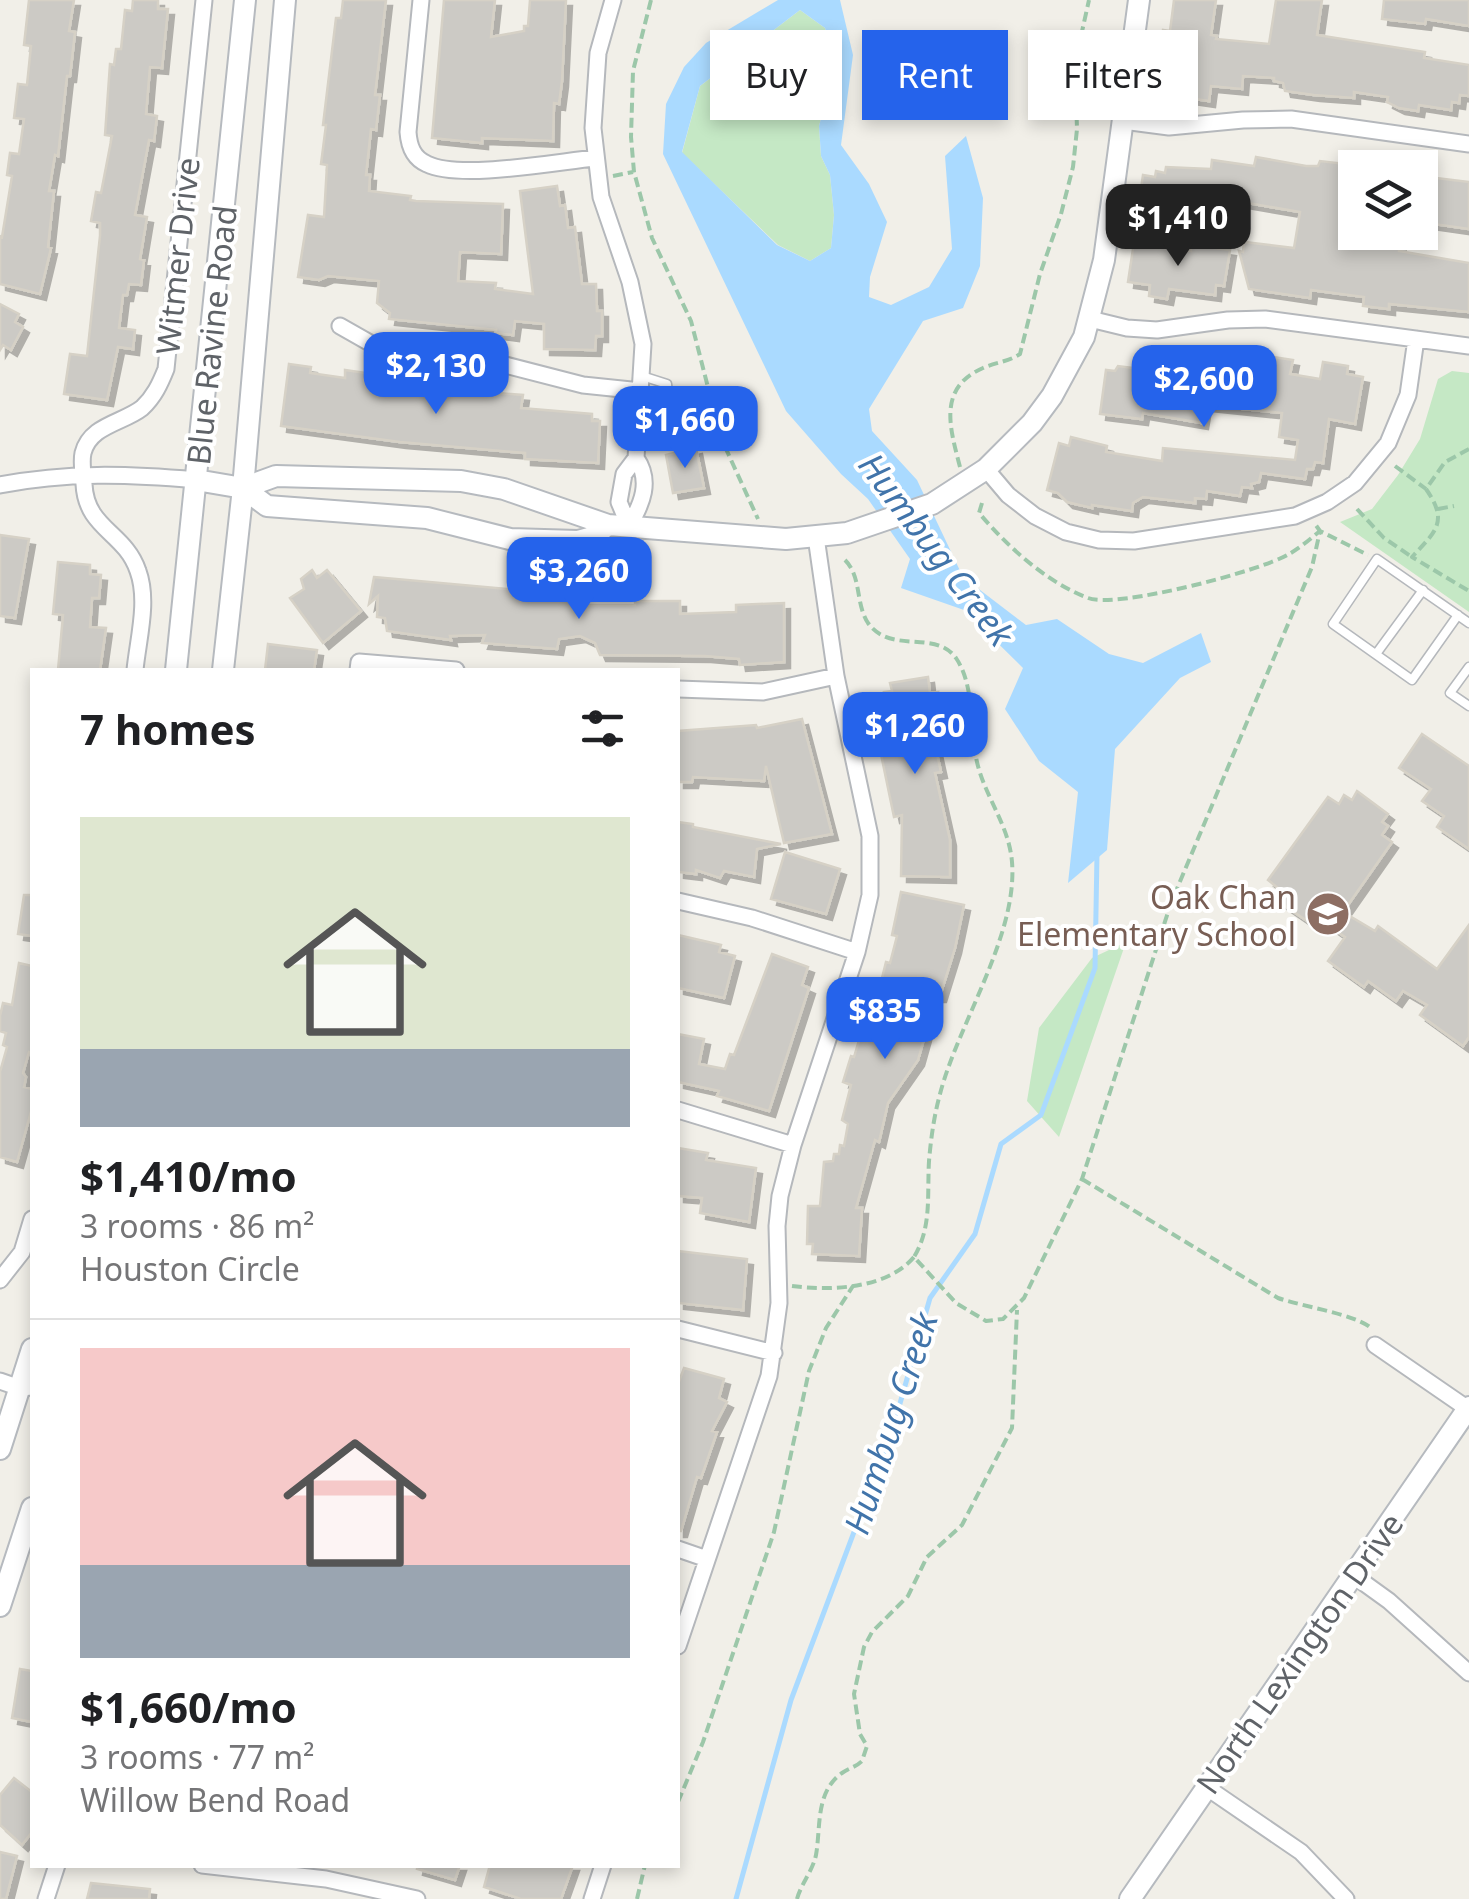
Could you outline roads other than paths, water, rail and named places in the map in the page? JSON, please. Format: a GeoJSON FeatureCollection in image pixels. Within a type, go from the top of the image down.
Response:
{"type":"FeatureCollection","features":[{"type":"Feature","properties":{"kind":"street","name":"Witmer Drive"},"geometry":{"type":"LineString","coordinates":[[83,474],[83,454],[93,436],[142,408],[161,384],[166,369],[204,0]]}},
{"type":"Feature","properties":{"kind":"street","name":"Blue Ravine Road"},"geometry":{"type":"LineString","coordinates":[[176,668],[245,0]]}},
{"type":"Feature","properties":{"kind":"street","name":"Blue Ravine Road"},"geometry":{"type":"LineString","coordinates":[[223,668],[243,488],[285,0]]}},
{"type":"Feature","properties":{"kind":"street"},"geometry":{"type":"LineString","coordinates":[[421,0],[408,132],[409,145],[416,156],[438,168],[473,170],[595,158]]}},
{"type":"Feature","properties":{"kind":"street"},"geometry":{"type":"LineString","coordinates":[[0,485],[83,474],[196,480],[243,488],[267,506],[427,518],[510,539],[578,540],[618,526],[642,503],[645,479],[636,458],[642,384],[640,318],[601,197],[595,158],[598,53],[613,0]]}},
{"type":"Feature","properties":{"kind":"street"},"geometry":{"type":"LineString","coordinates":[[1135,30],[1139,0]]}},
{"type":"Feature","properties":{"kind":"street"},"geometry":{"type":"LineString","coordinates":[[243,488],[276,476],[462,482],[504,489],[618,526],[757,538],[816,536],[880,524],[932,504],[986,468],[1032,423],[1052,396],[1090,319],[1104,260],[1123,120],[1169,127],[1291,119],[1469,144]]}},
{"type":"Feature","properties":{"kind":"street"},"geometry":{"type":"LineString","coordinates":[[1090,319],[1157,330],[1265,319],[1469,346]]}},
{"type":"Feature","properties":{"kind":"street"},"geometry":{"type":"LineString","coordinates":[[340,326],[377,348],[486,360],[583,385],[642,384]]}},
{"type":"Feature","properties":{"kind":"street"},"geometry":{"type":"LineString","coordinates":[[986,468],[1008,495],[1035,516],[1066,532],[1099,540],[1134,542],[1278,520],[1306,512],[1355,483],[1388,444],[1408,395],[1416,339]]}},
{"type":"Feature","properties":{"kind":"street"},"geometry":{"type":"LineString","coordinates":[[83,474],[84,499],[90,514],[123,545],[139,572],[142,604],[135,668]]}},
{"type":"Feature","properties":{"kind":"street"},"geometry":{"type":"LineString","coordinates":[[680,1640],[774,1353],[780,1196],[857,952],[870,895],[870,836],[836,676],[816,536]]}},
{"type":"Feature","properties":{"kind":"street"},"geometry":{"type":"LineString","coordinates":[[358,668],[359,662],[432,668]]}},
{"type":"Feature","properties":{"kind":"street"},"geometry":{"type":"LineString","coordinates":[[680,689],[762,692],[836,676]]}},
{"type":"Feature","properties":{"kind":"street"},"geometry":{"type":"LineString","coordinates":[[680,901],[752,918],[857,952]]}},
{"type":"Feature","properties":{"kind":"street"},"geometry":{"type":"LineString","coordinates":[[680,1111],[794,1145]]}},
{"type":"Feature","properties":{"kind":"street"},"geometry":{"type":"LineString","coordinates":[[0,1280],[22,1252],[30,1226]]}},
{"type":"Feature","properties":{"kind":"street"},"geometry":{"type":"LineString","coordinates":[[680,1330],[774,1353]]}},
{"type":"Feature","properties":{"kind":"street"},"geometry":{"type":"LineString","coordinates":[[1375,1345],[1468,1408]]}},
{"type":"Feature","properties":{"kind":"street"},"geometry":{"type":"LineString","coordinates":[[0,1448],[30,1354]]}},
{"type":"Feature","properties":{"kind":"street","name":"North Lexington Drive"},"geometry":{"type":"LineString","coordinates":[[1130,1899],[1468,1408]]}},
{"type":"Feature","properties":{"kind":"street"},"geometry":{"type":"LineString","coordinates":[[0,1606],[30,1514]]}},
{"type":"Feature","properties":{"kind":"street"},"geometry":{"type":"LineString","coordinates":[[680,1551],[707,1560]]}},
{"type":"Feature","properties":{"kind":"street"},"geometry":{"type":"LineString","coordinates":[[1353,1575],[1389,1600],[1469,1673]]}},
{"type":"Feature","properties":{"kind":"street"},"geometry":{"type":"LineString","coordinates":[[1206,1788],[1300,1852],[1346,1899]]}},
{"type":"Feature","properties":{"kind":"street"},"geometry":{"type":"LineString","coordinates":[[46,1899],[56,1868]]}},
{"type":"Feature","properties":{"kind":"street"},"geometry":{"type":"LineString","coordinates":[[229,1868],[326,1879],[418,1899]]}},
{"type":"Feature","properties":{"kind":"street"},"geometry":{"type":"LineString","coordinates":[[592,1899],[602,1868]]}},
{"type":"Feature","properties":{"kind":"lane"},"geometry":{"type":"LineString","coordinates":[[638,427],[671,426],[666,384],[642,384]]}},
{"type":"Feature","properties":{"kind":"lane"},"geometry":{"type":"LineString","coordinates":[[1458,616],[1412,680],[1334,624],[1377,559],[1469,623]]}},
{"type":"Feature","properties":{"kind":"lane"},"geometry":{"type":"LineString","coordinates":[[1376,654],[1423,590]]}},
{"type":"Feature","properties":{"kind":"lane"},"geometry":{"type":"LineString","coordinates":[[1469,667],[1450,693],[1469,706]]}},
{"type":"Feature","properties":{"kind":"water"},"geometry":{"type":"Polygon","coordinates":[[[778,0],[840,0],[853,55],[841,145],[869,184],[887,222],[870,277],[869,297],[891,305],[929,287],[952,249],[945,156],[966,136],[983,198],[980,266],[963,308],[923,321],[869,409],[872,431],[917,480],[963,577],[1026,625],[1057,619],[1109,654],[1143,663],[1201,633],[1211,662],[1180,678],[1115,749],[1107,850],[1068,883],[1078,792],[1039,761],[1005,709],[1023,668],[964,610],[901,588],[910,559],[868,499],[786,411],[663,154],[666,104],[684,67],[710,41],[710,78],[700,86],[682,152],[777,245],[810,261],[831,248],[834,215],[830,175],[821,156],[819,126],[821,120],[842,120],[842,30],[826,30],[800,10],[774,30],[728,30],[778,0]]]}},
{"type":"Feature","properties":{"kind":"waterway","name":"Humbug Creek"},"geometry":{"type":"LineString","coordinates":[[736,1899],[791,1700],[893,1428],[930,1298],[975,1234],[1001,1144],[1041,1115],[1095,968],[1097,854]]}},
{"type":"Feature","properties":{"kind":"place","name":"Oak Chan Elementary School"},"geometry":{"type":"Point","coordinates":[1328,914]}}]}
